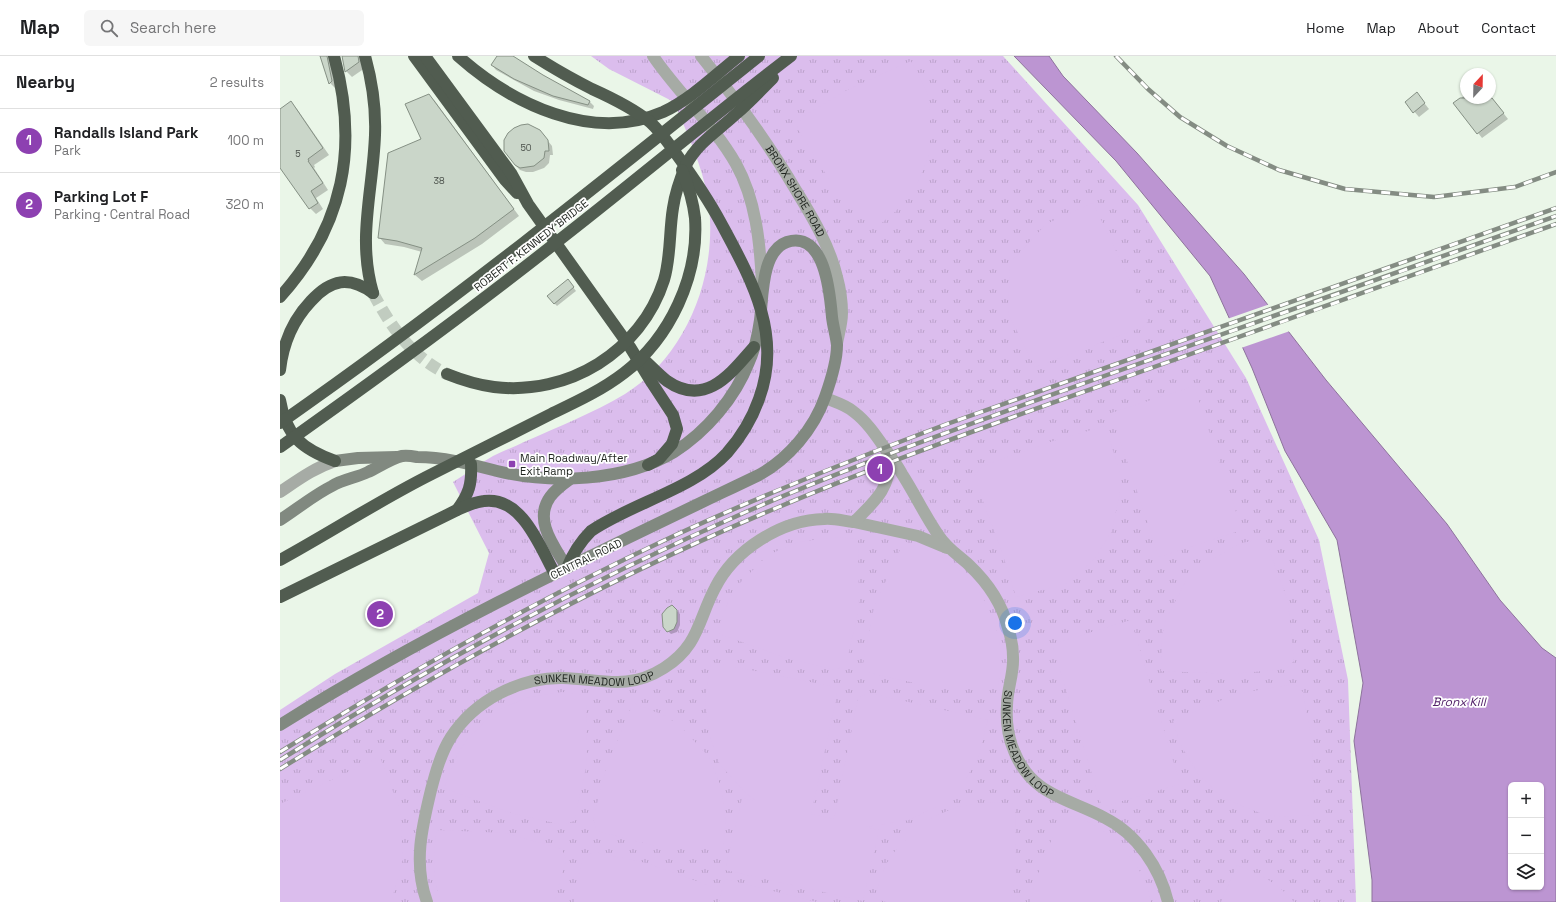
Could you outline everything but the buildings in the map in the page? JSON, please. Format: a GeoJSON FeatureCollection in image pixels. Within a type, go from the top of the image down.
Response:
{"type":"FeatureCollection","features":[{"type":"Feature","properties":{"kind":"highway"},"geometry":{"type":"LineString","coordinates":[[329,56],[341,82]]}},
{"type":"Feature","properties":{"kind":"highway"},"geometry":{"type":"LineString","coordinates":[[280,297],[310,258],[324,231],[336,202],[344,168],[346,117],[341,82],[334,56]]}},
{"type":"Feature","properties":{"kind":"highway"},"geometry":{"type":"LineString","coordinates":[[280,370],[284,347],[292,326],[321,290],[334,283],[348,282],[360,285],[373,294],[366,268],[365,240],[375,135],[375,117],[371,83],[365,56]]}},
{"type":"Feature","properties":{"kind":"highway"},"geometry":{"type":"LineString","coordinates":[[414,56],[433,75],[505,180],[528,204],[630,347],[652,383],[665,400],[676,421],[676,434],[672,444],[659,459],[648,465]]}},
{"type":"Feature","properties":{"kind":"highway"},"geometry":{"type":"LineString","coordinates":[[425,56],[433,75]]}},
{"type":"Feature","properties":{"kind":"highway"},"geometry":{"type":"LineString","coordinates":[[458,56],[474,70],[501,88],[536,106],[572,119],[604,123],[637,120],[665,111],[684,100],[739,56]]}},
{"type":"Feature","properties":{"kind":"highway"},"geometry":{"type":"LineString","coordinates":[[534,56],[567,76],[624,105],[649,121],[667,141],[697,193],[737,254],[754,289],[763,315],[768,347],[767,371],[763,386],[748,424],[734,445],[716,463],[687,482],[598,526],[586,536],[574,551],[567,568]]}},
{"type":"Feature","properties":{"kind":"highway","name":"ROBERT F. KENNEDY BRIDGE"},"geometry":{"type":"LineString","coordinates":[[280,423],[526,242],[759,56]]}},
{"type":"Feature","properties":{"kind":"highway","name":"ROBERT F. KENNEDY BRIDGE"},"geometry":{"type":"LineString","coordinates":[[280,447],[404,359],[513,276],[731,102],[792,56]]}},
{"type":"Feature","properties":{"kind":"highway"},"geometry":{"type":"LineString","coordinates":[[447,374],[479,385],[534,388],[574,377],[597,365],[617,351],[635,333],[656,301],[667,267],[674,198],[691,156],[703,141],[737,114],[795,56]]}},
{"type":"Feature","properties":{"kind":"highway"},"geometry":{"type":"LineString","coordinates":[[280,560],[416,482],[593,393],[624,374],[650,348],[669,322],[683,294],[694,248],[697,193]]}},
{"type":"Feature","properties":{"kind":"highway"},"geometry":{"type":"LineString","coordinates":[[630,347],[667,380],[678,387],[692,390],[706,389],[723,381],[754,347]]}},
{"type":"Feature","properties":{"kind":"highway"},"geometry":{"type":"LineString","coordinates":[[280,400],[288,427],[299,442],[312,452],[335,461]]}},
{"type":"Feature","properties":{"kind":"highway"},"geometry":{"type":"LineString","coordinates":[[457,510],[464,501],[470,489],[471,464]]}},
{"type":"Feature","properties":{"kind":"highway"},"geometry":{"type":"LineString","coordinates":[[280,597],[457,510],[476,502],[488,500],[512,508],[524,519],[555,574]]}},
{"type":"Feature","properties":{"kind":"street"},"geometry":{"type":"LineString","coordinates":[[280,492],[322,465],[335,461],[358,458],[402,456],[445,458],[501,472],[534,477],[570,478],[612,474],[648,465],[661,459],[682,446],[705,427],[715,416],[739,382],[750,360],[760,320],[762,295],[761,262],[755,221],[742,177],[736,165],[721,142],[653,56]]}},
{"type":"Feature","properties":{"kind":"street","name":"BRONX SHORE ROAD"},"geometry":{"type":"LineString","coordinates":[[701,56],[729,90],[765,140],[805,204],[827,247],[837,277],[842,313],[837,346]]}},
{"type":"Feature","properties":{"kind":"street"},"geometry":{"type":"LineString","coordinates":[[762,295],[768,264],[776,250],[787,242],[802,242],[808,245],[818,256],[825,273],[837,346]]}},
{"type":"Feature","properties":{"kind":"street","name":"CENTRAL ROAD"},"geometry":{"type":"LineString","coordinates":[[280,725],[372,670],[452,626],[567,568],[769,470],[787,455],[814,422],[825,398],[837,346]]}},
{"type":"Feature","properties":{"kind":"street","name":"SUNKEN MEADOW LOOP"},"geometry":{"type":"LineString","coordinates":[[825,398],[845,406],[860,417],[874,433],[902,473],[939,536],[948,548],[969,565],[990,588],[1003,613],[1008,628],[1013,657],[1012,675],[1006,705],[1007,726],[1014,751],[1022,765],[1031,777],[1049,793],[1106,818],[1129,834],[1150,860],[1162,883],[1168,902]]}},
{"type":"Feature","properties":{"kind":"street"},"geometry":{"type":"LineString","coordinates":[[280,520],[330,486],[362,475],[402,456]]}},
{"type":"Feature","properties":{"kind":"street"},"geometry":{"type":"LineString","coordinates":[[854,522],[883,492],[888,478],[891,457]]}},
{"type":"Feature","properties":{"kind":"street"},"geometry":{"type":"LineString","coordinates":[[567,568],[546,529],[544,514],[549,498],[570,478]]}},
{"type":"Feature","properties":{"kind":"street","name":"SUNKEN MEADOW LOOP"},"geometry":{"type":"LineString","coordinates":[[426,902],[419,865],[419,846],[436,771],[445,748],[452,736],[479,708],[507,690],[528,682],[563,678],[615,683],[640,680],[653,675],[677,658],[686,649],[697,631],[719,580],[725,571],[741,554],[771,534],[797,523],[824,519],[854,522],[918,536],[948,548]]}},
{"type":"Feature","properties":{"kind":"green space"},"geometry":{"type":"Polygon","coordinates":[[[591,56],[1003,56],[1138,205],[1246,378],[1319,540],[1348,680],[1356,902],[280,902],[280,710],[335,674],[478,593],[489,553],[453,482],[493,456],[588,414],[625,394],[647,377],[667,357],[682,334],[695,308],[703,282],[709,254],[710,226],[708,199],[705,186],[689,137],[674,102],[609,69],[591,56]]]}},
{"type":"Feature","properties":{"kind":"green space"},"geometry":{"type":"Polygon","coordinates":[[[911,61],[927,93],[930,112],[930,152],[918,182],[896,211],[878,226],[829,179],[797,128],[802,117],[847,90],[911,61]]]}},
{"type":"Feature","properties":{"kind":"green space"},"geometry":{"type":"Polygon","coordinates":[[[1093,203],[1148,318],[1146,326],[1035,367],[1008,313],[1010,263],[1046,224],[1093,203]]]}},
{"type":"Feature","properties":{"kind":"green space"},"geometry":{"type":"Polygon","coordinates":[[[1194,386],[1242,530],[1159,557],[1111,413],[1194,386]]]}},
{"type":"Feature","properties":{"kind":"green space"},"geometry":{"type":"Polygon","coordinates":[[[1105,426],[1120,472],[1120,492],[1112,531],[1095,558],[1068,583],[1016,597],[1002,552],[974,477],[982,466],[1053,441],[1105,426]]]}},
{"type":"Feature","properties":{"kind":"green space"},"geometry":{"type":"Polygon","coordinates":[[[835,537],[858,539],[859,607],[846,665],[835,670],[783,657],[717,633],[729,599],[740,583],[768,555],[798,542],[835,537]]]}},
{"type":"Feature","properties":{"kind":"green space"},"geometry":{"type":"Polygon","coordinates":[[[1265,538],[1288,602],[1294,661],[1285,669],[1232,674],[1161,671],[1162,635],[1167,617],[1186,581],[1210,560],[1242,543],[1265,538]]]}},
{"type":"Feature","properties":{"kind":"green space"},"geometry":{"type":"Polygon","coordinates":[[[904,541],[934,553],[948,561],[972,582],[986,603],[996,627],[1001,652],[998,686],[928,686],[870,673],[863,664],[874,607],[904,541]]]}},
{"type":"Feature","properties":{"kind":"green space"},"geometry":{"type":"Polygon","coordinates":[[[1131,620],[1180,784],[1102,807],[1052,644],[1131,620]]]}},
{"type":"Feature","properties":{"kind":"green space"},"geometry":{"type":"Polygon","coordinates":[[[711,662],[830,686],[837,695],[811,814],[834,819],[858,698],[869,693],[988,720],[977,761],[966,778],[938,806],[909,820],[866,827],[879,830],[863,901],[725,870],[742,798],[756,801],[747,794],[720,765],[709,734],[705,698],[711,662]]]}},
{"type":"Feature","properties":{"kind":"green space"},"geometry":{"type":"Polygon","coordinates":[[[1294,684],[1303,692],[1312,745],[1314,815],[1279,817],[1260,813],[1223,798],[1199,775],[1180,744],[1173,721],[1236,694],[1294,684]]]}},
{"type":"Feature","properties":{"kind":"green space"},"geometry":{"type":"Polygon","coordinates":[[[562,692],[586,695],[587,763],[574,821],[563,825],[511,813],[444,788],[457,755],[468,738],[496,711],[526,698],[562,692]]]}},
{"type":"Feature","properties":{"kind":"green space"},"geometry":{"type":"Polygon","coordinates":[[[633,703],[666,716],[682,728],[709,757],[721,787],[726,823],[723,846],[655,846],[597,831],[593,820],[606,769],[633,703]]]}},
{"type":"Feature","properties":{"kind":"green space"},"geometry":{"type":"Polygon","coordinates":[[[380,757],[400,810],[403,859],[391,902],[280,902],[280,804],[380,757]]]}},
{"type":"Feature","properties":{"kind":"green space"},"geometry":{"type":"Polygon","coordinates":[[[992,802],[1015,804],[1016,872],[1010,902],[886,902],[874,898],[886,864],[897,848],[925,821],[956,807],[992,802]]]}},
{"type":"Feature","properties":{"kind":"green space"},"geometry":{"type":"Polygon","coordinates":[[[1062,813],[1093,825],[1106,833],[1124,849],[1132,859],[1144,880],[1149,891],[1151,902],[1030,902],[1036,879],[1062,813]]]}},
{"type":"Feature","properties":{"kind":"green space"},"geometry":{"type":"Polygon","coordinates":[[[437,830],[505,833],[562,849],[566,860],[554,902],[441,902],[436,884],[434,866],[437,830]]]}},
{"type":"Feature","properties":{"kind":"green space"},"geometry":{"type":"Polygon","coordinates":[[[594,852],[646,863],[713,887],[708,902],[574,902],[583,857],[594,852]]]}},
{"type":"Feature","properties":{"kind":"green space"},"geometry":{"type":"Polygon","coordinates":[[[1237,865],[1275,884],[1294,902],[1221,902],[1237,865]]]}},
{"type":"Feature","properties":{"kind":"green space"},"geometry":{"type":"Polygon","coordinates":[[[725,879],[817,902],[719,902],[725,879]]]}},
{"type":"Feature","properties":{"kind":"water","name":"Bronx Kill"},"geometry":{"type":"Polygon","coordinates":[[[1014,56],[1049,56],[1063,76],[1137,153],[1244,274],[1326,380],[1447,524],[1500,600],[1542,648],[1556,658],[1556,902],[1372,902],[1372,880],[1354,741],[1363,683],[1337,540],[1285,451],[1252,368],[1210,276],[1116,161],[1014,56]]]}},
{"type":"Feature","properties":{"kind":"pier"},"geometry":{"type":"Polygon","coordinates":[[[1270,304],[1290,331],[1241,348],[1227,319],[1270,304]]]}},
{"type":"Feature","properties":{"kind":"tunnel"},"geometry":{"type":"LineString","coordinates":[[373,293],[387,318],[413,350],[423,359],[447,374]]}},
{"type":"Feature","properties":{"kind":"railway"},"geometry":{"type":"LineString","coordinates":[[1116,56],[1148,89],[1180,117],[1227,146],[1279,170],[1345,189],[1434,197],[1515,187],[1556,172]]}},
{"type":"Feature","properties":{"kind":"railway"},"geometry":{"type":"LineString","coordinates":[[280,752],[374,695],[468,641],[565,589],[663,541],[768,494],[947,424],[1556,208]]}},
{"type":"Feature","properties":{"kind":"railway"},"geometry":{"type":"LineString","coordinates":[[280,760],[394,691],[568,596],[688,538],[748,511],[840,473],[933,438],[1556,216]]}},
{"type":"Feature","properties":{"kind":"railway"},"geometry":{"type":"LineString","coordinates":[[280,769],[400,697],[522,629],[646,566],[774,509],[963,435],[1556,224]]}},
{"type":"Feature","properties":{"kind":"place","name":"Main Roadway/After Exit Ramp"},"geometry":{"type":"Point","coordinates":[512,464]}},
{"type":"Feature","properties":{"kind":"place","name":"Randalls Island Park"},"geometry":{"type":"Point","coordinates":[880,469]}},
{"type":"Feature","properties":{"kind":"place","name":"Parking Lot F"},"geometry":{"type":"Point","coordinates":[380,614]}}]}
